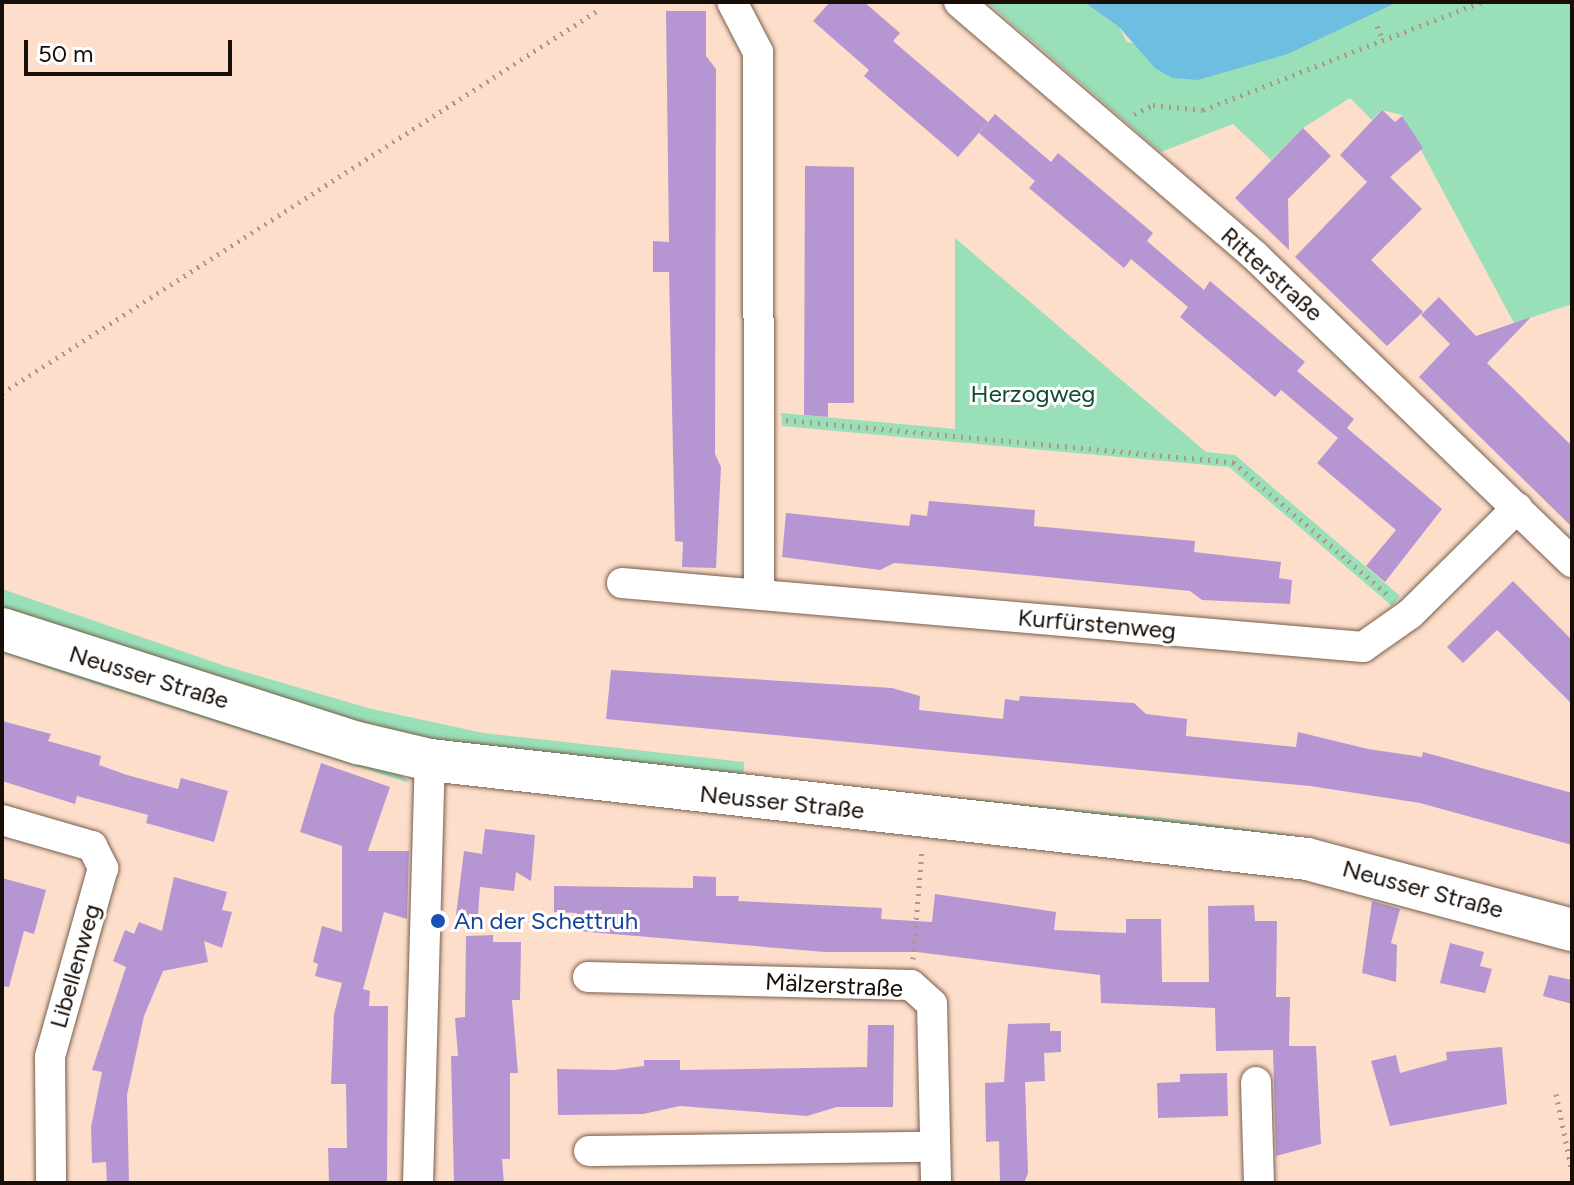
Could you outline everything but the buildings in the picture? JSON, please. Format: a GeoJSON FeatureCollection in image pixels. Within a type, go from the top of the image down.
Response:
{"type":"FeatureCollection","features":[{"type":"Feature","properties":{"kind":"street"},"geometry":{"type":"LineString","coordinates":[[732,2],[758,52],[759,594]]}},
{"type":"Feature","properties":{"kind":"street","name":"Ritterstraße"},"geometry":{"type":"LineString","coordinates":[[959,2],[1255,256],[1572,562]]}},
{"type":"Feature","properties":{"kind":"street","name":"Kurfürstenweg"},"geometry":{"type":"LineString","coordinates":[[622,583],[1363,647],[1410,614],[1517,508]]}},
{"type":"Feature","properties":{"kind":"street","name":"Neusser Straße"},"geometry":{"type":"LineString","coordinates":[[2,629],[358,743],[430,760],[1307,859],[1572,930]]}},
{"type":"Feature","properties":{"kind":"street"},"geometry":{"type":"LineString","coordinates":[[418,1183],[430,760]]}},
{"type":"Feature","properties":{"kind":"street","name":"Libellenweg"},"geometry":{"type":"LineString","coordinates":[[2,820],[92,846],[103,868],[50,1056],[51,1183]]}},
{"type":"Feature","properties":{"kind":"street","name":"Mälzerstraße"},"geometry":{"type":"LineString","coordinates":[[588,977],[911,985],[932,1004],[936,1183]]}},
{"type":"Feature","properties":{"kind":"street"},"geometry":{"type":"LineString","coordinates":[[1256,1082],[1259,1183]]}},
{"type":"Feature","properties":{"kind":"street"},"geometry":{"type":"LineString","coordinates":[[589,1151],[935,1147]]}},
{"type":"Feature","properties":{"kind":"path"},"geometry":{"type":"LineString","coordinates":[[1114,135],[1132,115],[1153,105],[1203,110],[1482,2]]}},
{"type":"Feature","properties":{"kind":"path"},"geometry":{"type":"LineString","coordinates":[[2,393],[600,9]]}},
{"type":"Feature","properties":{"kind":"path"},"geometry":{"type":"LineString","coordinates":[[1377,26],[1383,40]]}},
{"type":"Feature","properties":{"kind":"path"},"geometry":{"type":"LineString","coordinates":[[761,418],[1233,462],[1410,614]]}},
{"type":"Feature","properties":{"kind":"path"},"geometry":{"type":"LineString","coordinates":[[911,985],[925,816]]}},
{"type":"Feature","properties":{"kind":"path"},"geometry":{"type":"LineString","coordinates":[[1556,1094],[1572,1171]]}},
{"type":"Feature","properties":{"kind":"green space"},"geometry":{"type":"Polygon","coordinates":[[[987,2],[1084,2],[1119,27],[1127,42],[1241,63],[1288,54],[1398,2],[1572,2],[1572,304],[1514,323],[1402,115],[1381,110],[1372,120],[1350,98],[1303,128],[1271,160],[1233,124],[1161,152],[987,2]]]}},
{"type":"Feature","properties":{"kind":"green space","name":"Herzogweg"},"geometry":{"type":"Polygon","coordinates":[[[955,238],[1206,452],[1235,455],[1400,596],[1392,606],[1229,467],[782,426],[781,413],[955,429],[955,238]]]}},
{"type":"Feature","properties":{"kind":"green space"},"geometry":{"type":"Polygon","coordinates":[[[2,589],[225,666],[368,708],[483,733],[744,762],[743,786],[424,745],[2,615],[2,589]]]}},
{"type":"Feature","properties":{"kind":"green space"},"geometry":{"type":"Polygon","coordinates":[[[2,644],[390,765],[410,783],[71,676],[2,652],[2,644]]]}},
{"type":"Feature","properties":{"kind":"green space"},"geometry":{"type":"Polygon","coordinates":[[[779,780],[1164,818],[1291,835],[1290,842],[779,780]]]}},
{"type":"Feature","properties":{"kind":"water"},"geometry":{"type":"Polygon","coordinates":[[[1084,2],[1398,2],[1288,54],[1198,80],[1172,78],[1155,68],[1119,27],[1084,2]]]}},
{"type":"Feature","properties":{"kind":"place","name":"An der Schettruh"},"geometry":{"type":"Point","coordinates":[438,921]}}]}
